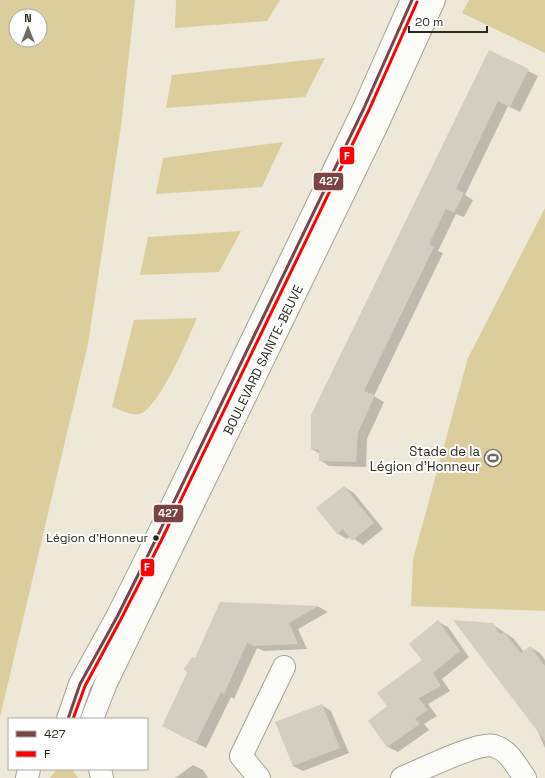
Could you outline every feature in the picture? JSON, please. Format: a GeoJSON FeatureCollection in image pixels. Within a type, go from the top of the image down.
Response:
{"type":"FeatureCollection","features":[{"type":"Feature","properties":{"kind":"main road","name":"BOULEVARD SAINTE-BEUVE"},"geometry":{"type":"LineString","coordinates":[[68,718],[82,678],[117,617],[166,518],[364,108],[412,0]]}},
{"type":"Feature","properties":{"kind":"main road","name":"BOULEVARD SAINTE-BEUVE"},"geometry":{"type":"LineString","coordinates":[[92,718],[106,683],[372,134],[434,0]]}},
{"type":"Feature","properties":{"kind":"main road"},"geometry":{"type":"LineString","coordinates":[[259,778],[241,756],[284,667]]}},
{"type":"Feature","properties":{"kind":"main road"},"geometry":{"type":"LineString","coordinates":[[402,778],[475,748],[492,745],[507,753],[525,778]]}},
{"type":"Feature","properties":{"kind":"shaded area"},"geometry":{"type":"Polygon","coordinates":[[[0,0],[135,0],[121,126],[88,344],[0,717],[0,0]]]}},
{"type":"Feature","properties":{"kind":"shaded area"},"geometry":{"type":"Polygon","coordinates":[[[176,0],[280,0],[267,21],[175,28],[176,0]]]}},
{"type":"Feature","properties":{"kind":"shaded area"},"geometry":{"type":"Polygon","coordinates":[[[469,0],[545,0],[545,53],[462,13],[469,0]]]}},
{"type":"Feature","properties":{"kind":"shaded area"},"geometry":{"type":"Polygon","coordinates":[[[325,58],[305,97],[166,108],[172,75],[325,58]]]}},
{"type":"Feature","properties":{"kind":"shaded area"},"geometry":{"type":"Polygon","coordinates":[[[283,142],[262,187],[156,194],[163,158],[283,142]]]}},
{"type":"Feature","properties":{"kind":"shaded area","name":"Stade de la Légion d'Honneur"},"geometry":{"type":"Polygon","coordinates":[[[545,208],[545,611],[411,606],[413,559],[468,358],[545,208]]]}},
{"type":"Feature","properties":{"kind":"shaded area"},"geometry":{"type":"Polygon","coordinates":[[[241,231],[219,272],[140,275],[148,237],[241,231]]]}},
{"type":"Feature","properties":{"kind":"shaded area"},"geometry":{"type":"Polygon","coordinates":[[[197,318],[173,370],[157,397],[149,407],[142,413],[135,414],[127,413],[112,407],[134,320],[197,318]]]}},
{"type":"Feature","properties":{"kind":"shaded area"},"geometry":{"type":"Polygon","coordinates":[[[56,770],[73,770],[78,778],[50,778],[56,770]]]}},
{"type":"Feature","properties":{"kind":"building"},"geometry":{"type":"Polygon","coordinates":[[[489,50],[529,69],[510,107],[498,101],[456,189],[464,193],[454,213],[446,209],[429,244],[434,247],[364,391],[375,395],[358,433],[356,462],[319,461],[319,450],[311,449],[311,415],[489,50]]]}},
{"type":"Feature","properties":{"kind":"building"},"geometry":{"type":"Polygon","coordinates":[[[344,486],[374,523],[352,541],[343,529],[337,534],[316,508],[344,486]]]}},
{"type":"Feature","properties":{"kind":"building"},"geometry":{"type":"Polygon","coordinates":[[[220,602],[319,606],[289,623],[298,644],[254,646],[247,643],[224,694],[221,692],[196,743],[162,726],[187,673],[184,669],[192,657],[195,658],[220,602]]]}},
{"type":"Feature","properties":{"kind":"building"},"geometry":{"type":"Polygon","coordinates":[[[438,620],[460,651],[433,673],[441,686],[419,698],[428,710],[415,719],[420,724],[387,747],[368,721],[387,706],[377,693],[422,660],[409,644],[438,620]]]}},
{"type":"Feature","properties":{"kind":"building"},"geometry":{"type":"Polygon","coordinates":[[[453,620],[493,623],[500,634],[504,632],[521,653],[530,646],[545,666],[545,741],[453,620]]]}},
{"type":"Feature","properties":{"kind":"building"},"geometry":{"type":"Polygon","coordinates":[[[322,704],[340,748],[293,766],[275,722],[322,704]]]}},
{"type":"Feature","properties":{"kind":"transit line","name":"427"},"geometry":{"type":"LineString","coordinates":[[68,718],[80,684],[117,617],[156,539],[364,108],[412,0]]}},
{"type":"Feature","properties":{"kind":"transit line","name":"F"},"geometry":{"type":"LineString","coordinates":[[73,718],[85,686],[161,541],[369,110],[417,2]]}},
{"type":"Feature","properties":{"kind":"place","name":"Stade de la Légion d'Honneur"},"geometry":{"type":"Point","coordinates":[493,458]}},
{"type":"Feature","properties":{"kind":"place","name":"Légion d'Honneur"},"geometry":{"type":"Point","coordinates":[156,538]}}]}
